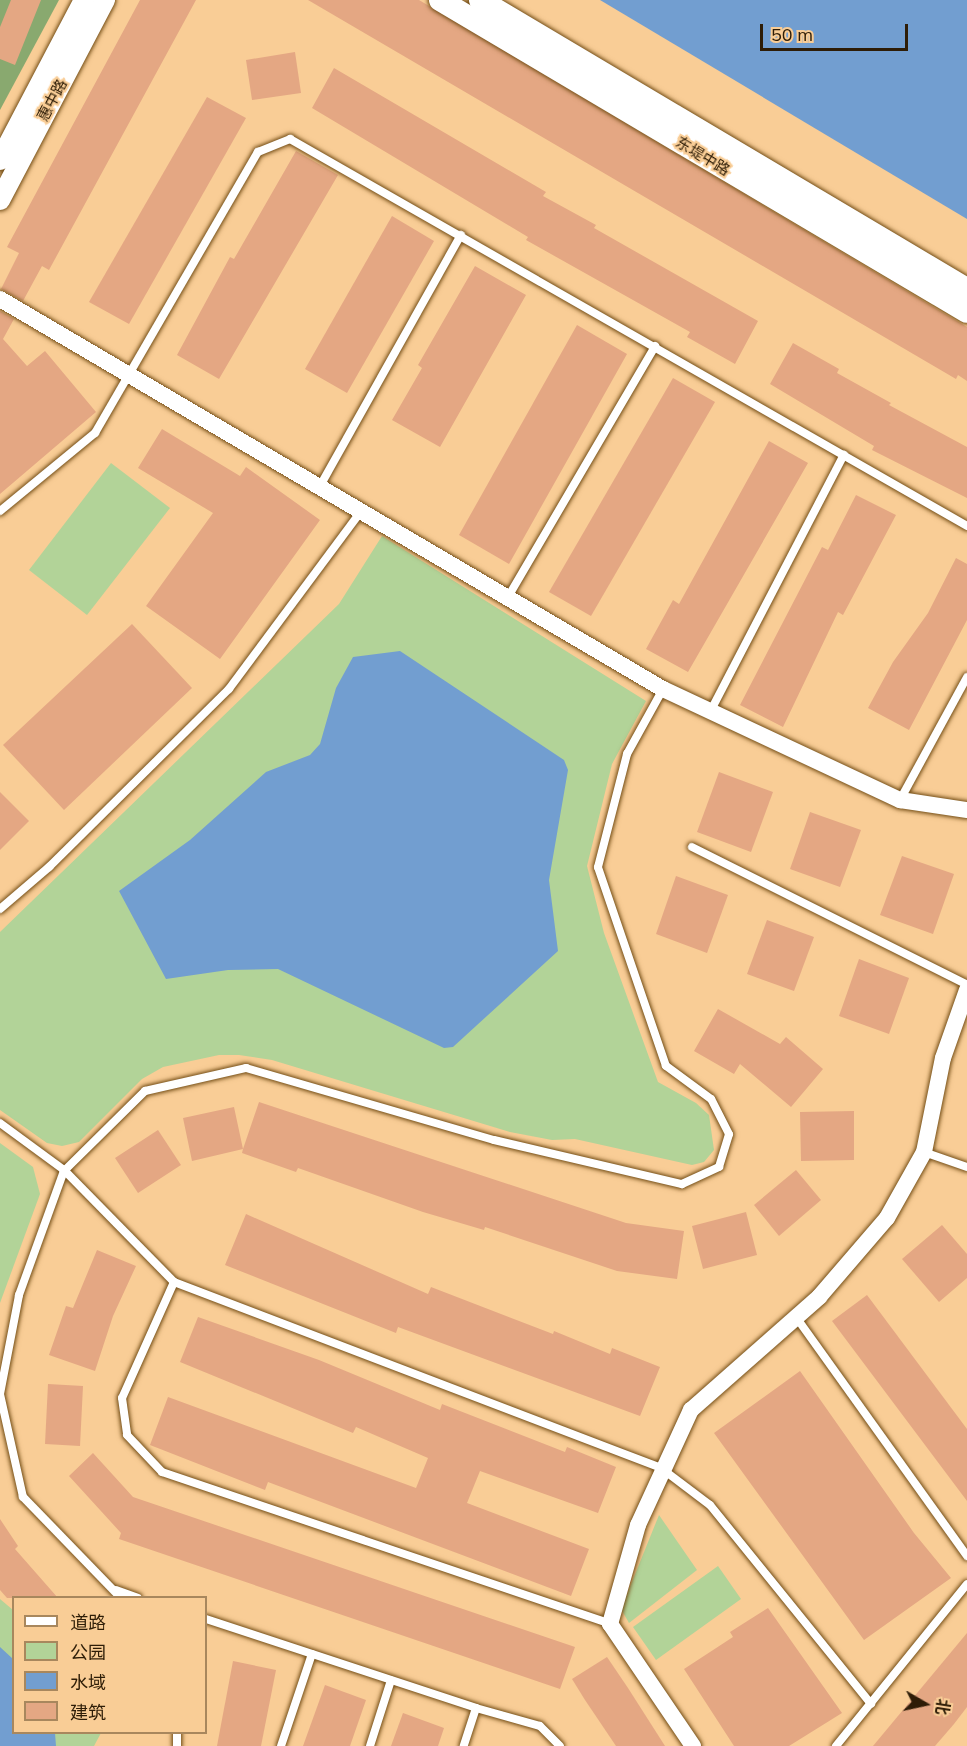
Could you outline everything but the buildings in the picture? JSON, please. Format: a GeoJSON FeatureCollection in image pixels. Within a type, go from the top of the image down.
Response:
{"type":"FeatureCollection","features":[{"type":"Feature","properties":{"kind":"main road","name":"东堤中路"},"geometry":{"type":"LineString","coordinates":[[440,0],[967,312]]}},
{"type":"Feature","properties":{"kind":"main road","name":"东堤中路"},"geometry":{"type":"LineString","coordinates":[[480,0],[967,289]]}},
{"type":"Feature","properties":{"kind":"street","name":"惠中路"},"geometry":{"type":"LineString","coordinates":[[0,160],[84,0]]}},
{"type":"Feature","properties":{"kind":"street","name":"惠中路"},"geometry":{"type":"LineString","coordinates":[[0,200],[105,0]]}},
{"type":"Feature","properties":{"kind":"street"},"geometry":{"type":"LineString","coordinates":[[0,299],[663,689],[900,800],[967,810]]}},
{"type":"Feature","properties":{"kind":"street"},"geometry":{"type":"LineString","coordinates":[[693,1746],[610,1624],[638,1525],[661,1468],[691,1410],[796,1317],[887,1218],[924,1152],[943,1058],[967,990]]}},
{"type":"Feature","properties":{"kind":"lane"},"geometry":{"type":"LineString","coordinates":[[0,511],[94,433],[127,372],[258,152],[290,139],[462,235],[967,526]]}},
{"type":"Feature","properties":{"kind":"lane"},"geometry":{"type":"LineString","coordinates":[[320,486],[462,235]]}},
{"type":"Feature","properties":{"kind":"lane"},"geometry":{"type":"LineString","coordinates":[[508,597],[655,346]]}},
{"type":"Feature","properties":{"kind":"lane"},"geometry":{"type":"LineString","coordinates":[[710,712],[844,455]]}},
{"type":"Feature","properties":{"kind":"lane"},"geometry":{"type":"LineString","coordinates":[[0,909],[49,867],[229,689],[362,510]]}},
{"type":"Feature","properties":{"kind":"lane"},"geometry":{"type":"LineString","coordinates":[[900,800],[967,677]]}},
{"type":"Feature","properties":{"kind":"lane"},"geometry":{"type":"LineString","coordinates":[[119,1596],[23,1497],[0,1394],[19,1295],[64,1171],[145,1090],[246,1068],[494,1140],[682,1185],[718,1167],[729,1134],[711,1099],[666,1066],[598,867],[627,754],[663,689]]}},
{"type":"Feature","properties":{"kind":"lane"},"geometry":{"type":"LineString","coordinates":[[692,847],[967,985]]}},
{"type":"Feature","properties":{"kind":"lane"},"geometry":{"type":"LineString","coordinates":[[0,1123],[64,1171],[174,1282],[661,1468],[710,1505],[871,1704]]}},
{"type":"Feature","properties":{"kind":"lane"},"geometry":{"type":"LineString","coordinates":[[924,1152],[967,1167]]}},
{"type":"Feature","properties":{"kind":"lane"},"geometry":{"type":"LineString","coordinates":[[174,1282],[122,1398],[127,1435],[162,1472],[610,1624]]}},
{"type":"Feature","properties":{"kind":"lane"},"geometry":{"type":"LineString","coordinates":[[796,1317],[967,1556]]}},
{"type":"Feature","properties":{"kind":"lane"},"geometry":{"type":"LineString","coordinates":[[836,1746],[967,1584]]}},
{"type":"Feature","properties":{"kind":"lane"},"geometry":{"type":"LineString","coordinates":[[112,1589],[132,1596]]}},
{"type":"Feature","properties":{"kind":"lane"},"geometry":{"type":"LineString","coordinates":[[207,1619],[476,1708],[540,1726],[560,1746]]}},
{"type":"Feature","properties":{"kind":"lane"},"geometry":{"type":"LineString","coordinates":[[281,1746],[312,1654]]}},
{"type":"Feature","properties":{"kind":"lane"},"geometry":{"type":"LineString","coordinates":[[370,1746],[391,1680]]}},
{"type":"Feature","properties":{"kind":"lane"},"geometry":{"type":"LineString","coordinates":[[464,1746],[476,1708]]}},
{"type":"Feature","properties":{"kind":"green space"},"geometry":{"type":"Polygon","coordinates":[[[0,0],[59,0],[0,110],[0,0]]]}},
{"type":"Feature","properties":{"kind":"green space"},"geometry":{"type":"Polygon","coordinates":[[[111,463],[170,508],[87,615],[29,570],[111,463]]]}},
{"type":"Feature","properties":{"kind":"green space"},"geometry":{"type":"Polygon","coordinates":[[[382,536],[646,701],[612,764],[587,866],[604,933],[658,1082],[696,1103],[709,1115],[714,1150],[704,1162],[692,1165],[575,1139],[552,1140],[510,1132],[272,1060],[239,1055],[219,1055],[163,1067],[142,1079],[79,1142],[62,1146],[47,1143],[0,1110],[0,932],[339,604],[382,536]]]}},
{"type":"Feature","properties":{"kind":"green space"},"geometry":{"type":"Polygon","coordinates":[[[0,1143],[33,1167],[40,1194],[0,1303],[0,1143]]]}},
{"type":"Feature","properties":{"kind":"green space"},"geometry":{"type":"Polygon","coordinates":[[[659,1515],[697,1570],[629,1623],[621,1609],[659,1515]]]}},
{"type":"Feature","properties":{"kind":"green space"},"geometry":{"type":"Polygon","coordinates":[[[718,1566],[741,1599],[656,1660],[633,1627],[718,1566]]]}},
{"type":"Feature","properties":{"kind":"green space"},"geometry":{"type":"Polygon","coordinates":[[[0,1599],[12,1609],[12,1734],[100,1734],[94,1746],[0,1746],[0,1599]]]}},
{"type":"Feature","properties":{"kind":"water"},"geometry":{"type":"Polygon","coordinates":[[[600,0],[967,0],[967,219],[600,0]]]}},
{"type":"Feature","properties":{"kind":"water"},"geometry":{"type":"Polygon","coordinates":[[[400,651],[564,760],[568,770],[549,880],[558,951],[453,1047],[444,1048],[278,969],[228,970],[166,979],[119,891],[190,840],[266,772],[310,755],[320,744],[336,688],[353,657],[400,651]]]}},
{"type":"Feature","properties":{"kind":"water"},"geometry":{"type":"Polygon","coordinates":[[[0,1647],[12,1658],[12,1734],[55,1734],[56,1746],[0,1746],[0,1647]]]}}]}
